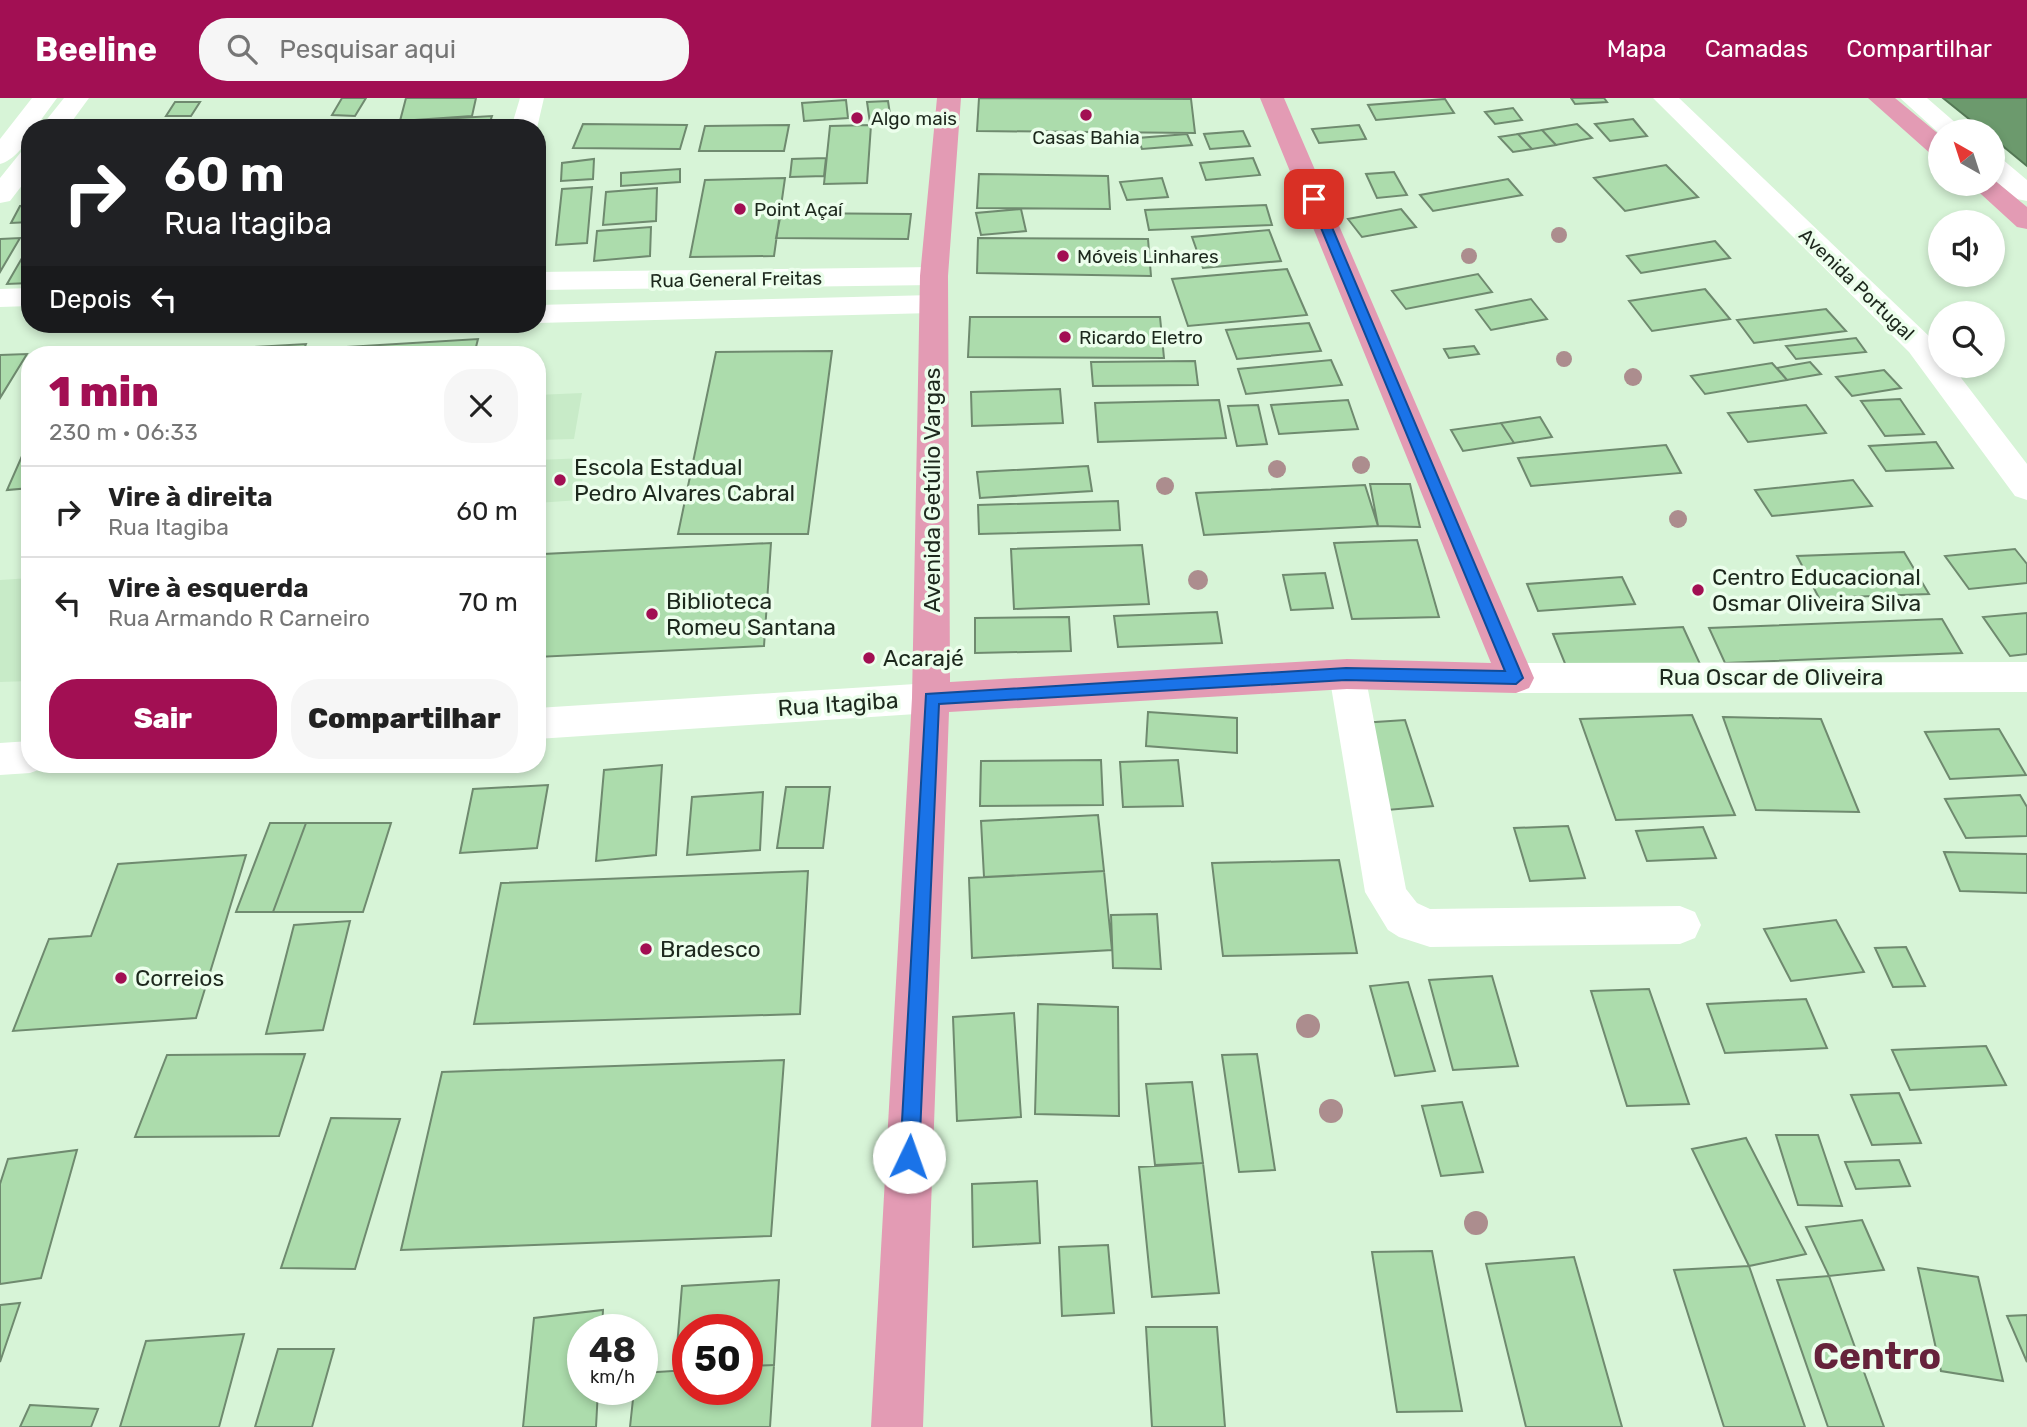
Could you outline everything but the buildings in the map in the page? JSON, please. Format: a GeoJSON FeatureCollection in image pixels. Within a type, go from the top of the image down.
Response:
{"type":"FeatureCollection","features":[{"type":"Feature","properties":{"kind":"main road","name":"Avenida Getúlio Vargas"},"geometry":{"type":"LineString","coordinates":[[897,1427],[931,698],[934,290],[949,98]]}},
{"type":"Feature","properties":{"kind":"main road"},"geometry":{"type":"LineString","coordinates":[[1272,98],[1516,678]]}},
{"type":"Feature","properties":{"kind":"main road"},"geometry":{"type":"LineString","coordinates":[[1880,98],[1928,138]]}},
{"type":"Feature","properties":{"kind":"main road"},"geometry":{"type":"LineString","coordinates":[[1997,196],[2027,221]]}},
{"type":"Feature","properties":{"kind":"main road","name":"Rua Itagiba"},"geometry":{"type":"LineString","coordinates":[[931,698],[1346,674],[1516,678]]}},
{"type":"Feature","properties":{"kind":"street"},"geometry":{"type":"LineString","coordinates":[[29,119],[45,98]]}},
{"type":"Feature","properties":{"kind":"street"},"geometry":{"type":"LineString","coordinates":[[60,119],[77,98]]}},
{"type":"Feature","properties":{"kind":"street"},"geometry":{"type":"LineString","coordinates":[[526,119],[532,98]]}},
{"type":"Feature","properties":{"kind":"street","name":"Avenida Portugal"},"geometry":{"type":"LineString","coordinates":[[1665,98],[1920,345],[2027,488]]}},
{"type":"Feature","properties":{"kind":"street"},"geometry":{"type":"LineString","coordinates":[[1912,98],[1937,119]]}},
{"type":"Feature","properties":{"kind":"street"},"geometry":{"type":"LineString","coordinates":[[0,156],[21,129]]}},
{"type":"Feature","properties":{"kind":"street"},"geometry":{"type":"LineString","coordinates":[[0,195],[21,169]]}},
{"type":"Feature","properties":{"kind":"street"},"geometry":{"type":"LineString","coordinates":[[2006,176],[2027,193]]}},
{"type":"Feature","properties":{"kind":"street","name":"Rua General Freitas"},"geometry":{"type":"LineString","coordinates":[[546,281],[934,290]]}},
{"type":"Feature","properties":{"kind":"street","name":"Rua General Freitas"},"geometry":{"type":"LineString","coordinates":[[546,313],[934,290]]}},
{"type":"Feature","properties":{"kind":"street"},"geometry":{"type":"LineString","coordinates":[[0,299],[21,298]]}},
{"type":"Feature","properties":{"kind":"street"},"geometry":{"type":"LineString","coordinates":[[0,324],[21,323]]}},
{"type":"Feature","properties":{"kind":"street"},"geometry":{"type":"LineString","coordinates":[[1346,674],[1386,892],[1396,911],[1410,924],[1430,928],[1680,925]]}},
{"type":"Feature","properties":{"kind":"street","name":"Rua Oscar de Oliveira"},"geometry":{"type":"LineString","coordinates":[[1516,678],[2027,677]]}},
{"type":"Feature","properties":{"kind":"street","name":"Rua Itagiba"},"geometry":{"type":"LineString","coordinates":[[546,723],[931,698]]}},
{"type":"Feature","properties":{"kind":"street"},"geometry":{"type":"LineString","coordinates":[[0,759],[21,758]]}},
{"type":"Feature","properties":{"kind":"shaded area"},"geometry":{"type":"Polygon","coordinates":[[[1943,98],[2027,98],[2027,166],[2006,149],[2006,119],[1969,119],[1943,98]]]}},
{"type":"Feature","properties":{"kind":"shaded area","name":"Escola Estadual Pedro Alvares Cabral"},"geometry":{"type":"Polygon","coordinates":[[[582,393],[574,439],[546,440],[546,395],[582,393]]]}},
{"type":"Feature","properties":{"kind":"shaded area","name":"Escola Estadual Pedro Alvares Cabral"},"geometry":{"type":"Polygon","coordinates":[[[586,458],[579,500],[546,502],[546,460],[586,458]]]}},
{"type":"Feature","properties":{"kind":"shaded area"},"geometry":{"type":"Polygon","coordinates":[[[21,579],[21,681],[0,682],[0,580],[21,579]]]}},
{"type":"Feature","properties":{"kind":"place","name":"Casas Bahia"},"geometry":{"type":"Point","coordinates":[1086,115]}},
{"type":"Feature","properties":{"kind":"place","name":"Algo mais"},"geometry":{"type":"Point","coordinates":[857,118]}},
{"type":"Feature","properties":{"kind":"place","name":"Point Açaí"},"geometry":{"type":"Point","coordinates":[740,209]}},
{"type":"Feature","properties":{"kind":"place","name":"Móveis Linhares"},"geometry":{"type":"Point","coordinates":[1063,256]}},
{"type":"Feature","properties":{"kind":"place","name":"Ricardo Eletro"},"geometry":{"type":"Point","coordinates":[1065,337]}},
{"type":"Feature","properties":{"kind":"place","name":"Escola Estadual Pedro Alvares Cabral"},"geometry":{"type":"Point","coordinates":[560,480]}},
{"type":"Feature","properties":{"kind":"place","name":"Centro Educacional Osmar Oliveira Silva"},"geometry":{"type":"Point","coordinates":[1698,590]}},
{"type":"Feature","properties":{"kind":"place","name":"Biblioteca Romeu Santana"},"geometry":{"type":"Point","coordinates":[652,614]}},
{"type":"Feature","properties":{"kind":"place","name":"Acarajé"},"geometry":{"type":"Point","coordinates":[869,658]}},
{"type":"Feature","properties":{"kind":"place","name":"Bradesco"},"geometry":{"type":"Point","coordinates":[646,949]}},
{"type":"Feature","properties":{"kind":"place","name":"Correios"},"geometry":{"type":"Point","coordinates":[121,978]}},
{"type":"Feature","properties":{"kind":"district","name":"Centro"},"geometry":{"type":"Point","coordinates":[1877,1356]}},
{"type":"Feature","properties":{"kind":"route"},"geometry":{"type":"LineString","coordinates":[[909,1157],[931,698],[1346,674],[1516,678],[1314,199]]}}]}
